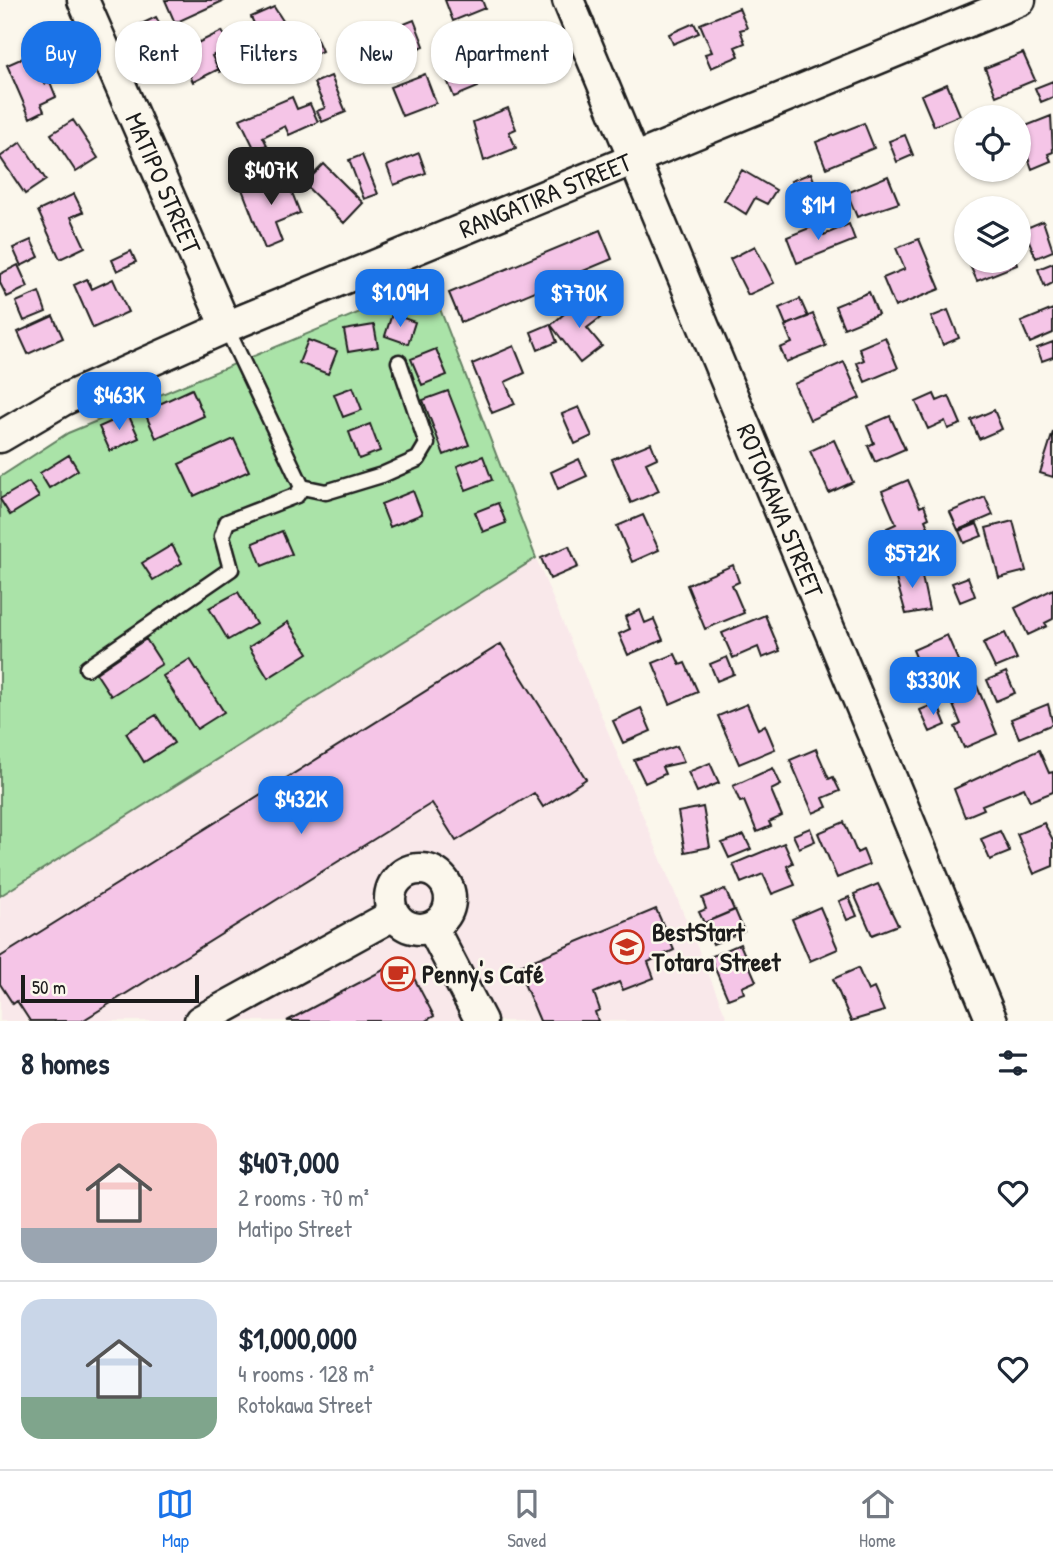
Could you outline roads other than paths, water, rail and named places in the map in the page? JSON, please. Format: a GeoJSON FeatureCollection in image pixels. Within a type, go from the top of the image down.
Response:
{"type":"FeatureCollection","features":[{"type":"Feature","properties":{"kind":"street","name":"MATIPO STREET"},"geometry":{"type":"LineString","coordinates":[[83,0],[226,327]]}},
{"type":"Feature","properties":{"kind":"street","name":"ROTOKAWA STREET"},"geometry":{"type":"LineString","coordinates":[[568,0],[992,1021]]}},
{"type":"Feature","properties":{"kind":"street","name":"RANGATIRA STREET"},"geometry":{"type":"LineString","coordinates":[[0,437],[63,400],[226,327],[1020,0]]}},
{"type":"Feature","properties":{"kind":"street"},"geometry":{"type":"LineString","coordinates":[[426,870],[443,880],[450,898],[446,915],[432,926],[411,928],[393,915],[389,895],[398,877],[407,872],[426,870]]}},
{"type":"Feature","properties":{"kind":"street"},"geometry":{"type":"LineString","coordinates":[[200,1021],[393,915]]}},
{"type":"Feature","properties":{"kind":"street"},"geometry":{"type":"LineString","coordinates":[[432,926],[481,1021]]}},
{"type":"Feature","properties":{"kind":"lane"},"geometry":{"type":"LineString","coordinates":[[226,327],[302,487]]}},
{"type":"Feature","properties":{"kind":"lane"},"geometry":{"type":"LineString","coordinates":[[302,487],[326,492],[382,475],[418,459],[428,444],[398,362]]}},
{"type":"Feature","properties":{"kind":"lane"},"geometry":{"type":"LineString","coordinates":[[87,668],[230,569],[222,536],[227,522],[297,495],[302,487]]}},
{"type":"Feature","properties":{"kind":"place","name":"BestStart Totara Street"},"geometry":{"type":"Point","coordinates":[627,947]}},
{"type":"Feature","properties":{"kind":"place","name":"Penny's Café"},"geometry":{"type":"Point","coordinates":[398,974]}}]}
